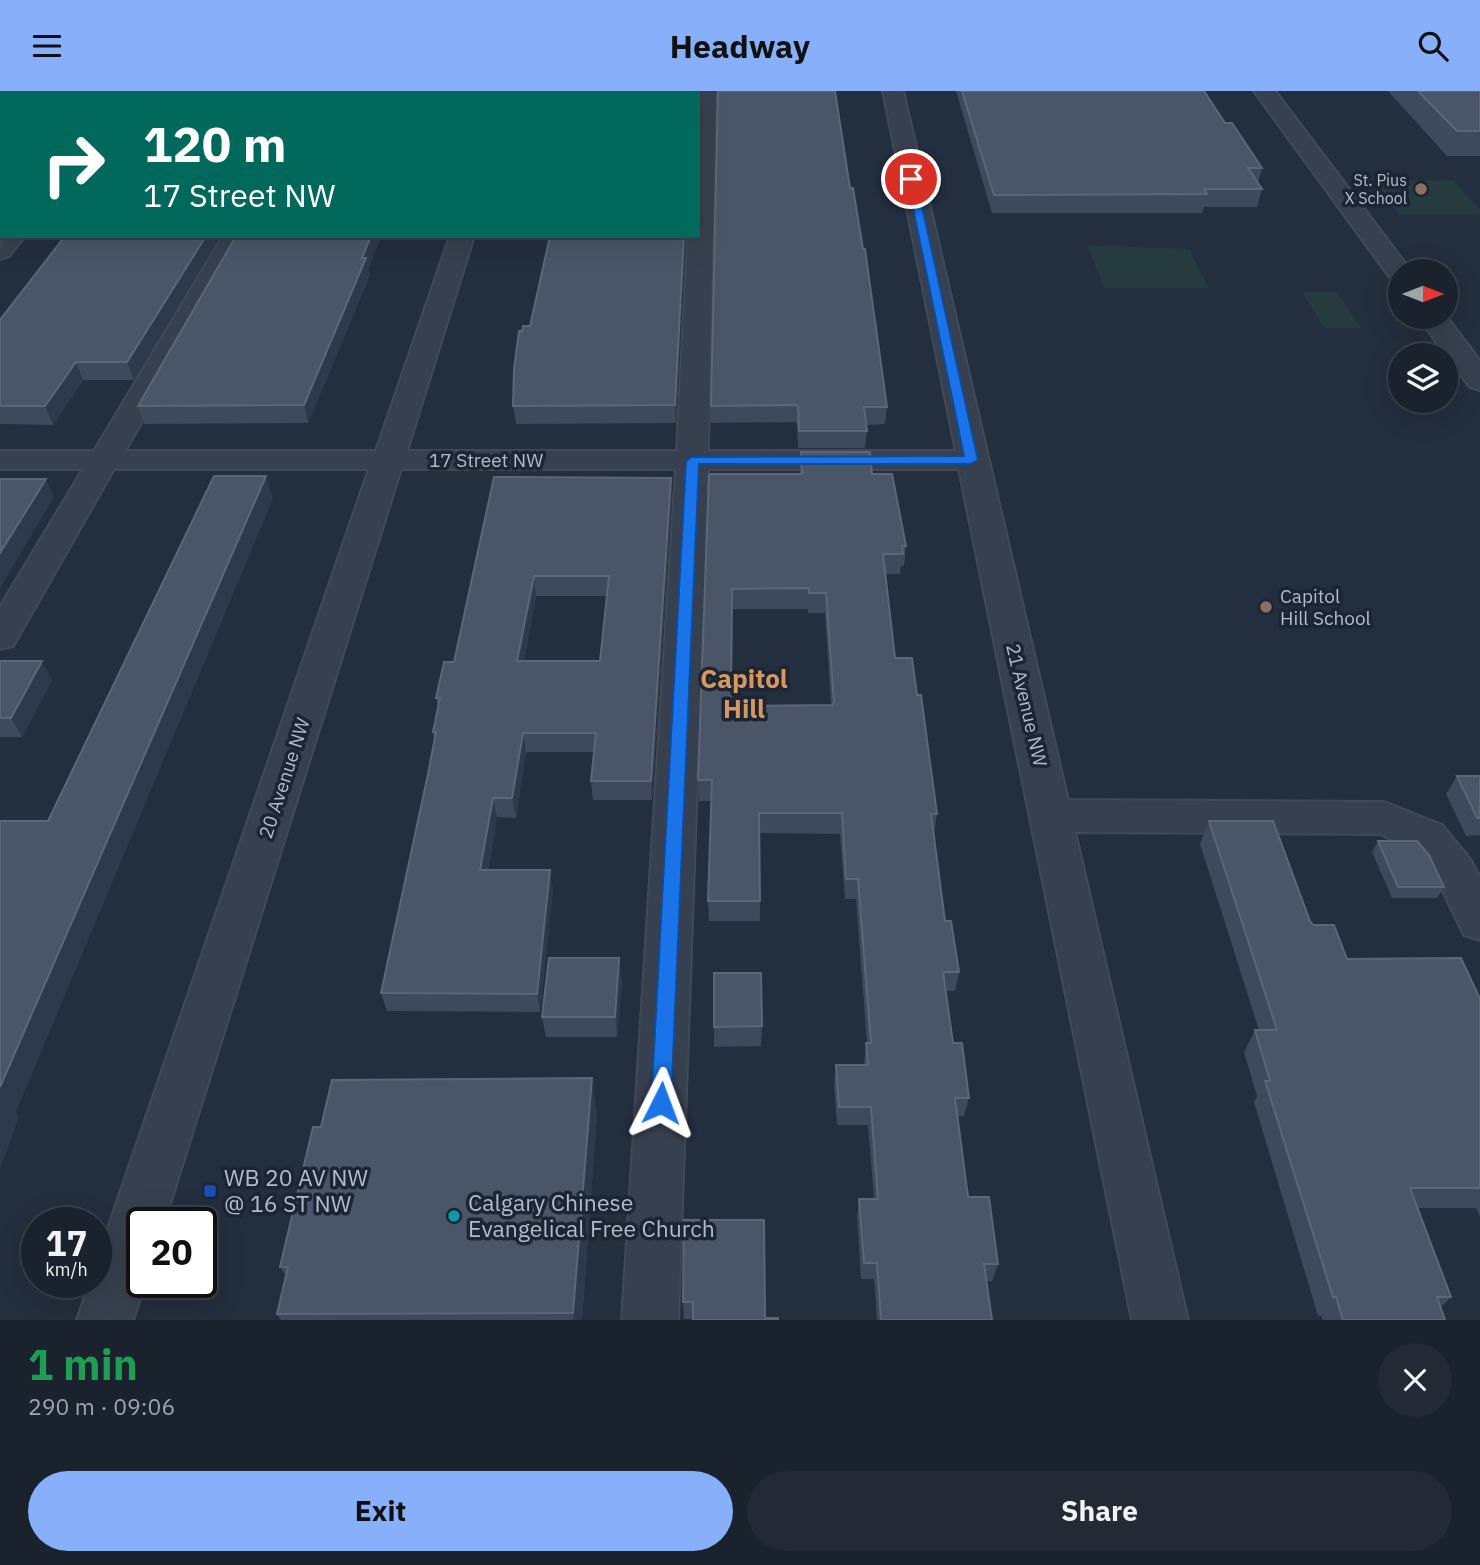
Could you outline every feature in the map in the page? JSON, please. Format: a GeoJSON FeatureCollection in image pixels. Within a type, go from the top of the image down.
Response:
{"type":"FeatureCollection","features":[{"type":"Feature","properties":{"kind":"street"},"geometry":{"type":"LineString","coordinates":[[650,1320],[692,461],[706,91]]}},
{"type":"Feature","properties":{"kind":"street","name":"21 Avenue NW"},"geometry":{"type":"LineString","coordinates":[[892,91],[1160,1320]]}},
{"type":"Feature","properties":{"kind":"street"},"geometry":{"type":"LineString","coordinates":[[1264,91],[1389,259]]}},
{"type":"Feature","properties":{"kind":"street"},"geometry":{"type":"LineString","coordinates":[[0,637],[235,238]]}},
{"type":"Feature","properties":{"kind":"street","name":"20 Avenue NW"},"geometry":{"type":"LineString","coordinates":[[105,1320],[462,238]]}},
{"type":"Feature","properties":{"kind":"street"},"geometry":{"type":"LineString","coordinates":[[1441,329],[1480,381]]}},
{"type":"Feature","properties":{"kind":"street","name":"17 Street NW"},"geometry":{"type":"LineString","coordinates":[[0,460],[971,460]]}},
{"type":"Feature","properties":{"kind":"street"},"geometry":{"type":"LineString","coordinates":[[1052,816],[1384,817],[1427,837],[1455,871],[1480,922]]}},
{"type":"Feature","properties":{"kind":"green space"},"geometry":{"type":"Polygon","coordinates":[[[1453,180],[1480,210],[1480,215],[1400,215],[1372,181],[1453,180]]]}},
{"type":"Feature","properties":{"kind":"green space"},"geometry":{"type":"Polygon","coordinates":[[[1087,245],[1189,249],[1209,288],[1104,288],[1087,245]]]}},
{"type":"Feature","properties":{"kind":"green space"},"geometry":{"type":"Polygon","coordinates":[[[1302,292],[1337,292],[1361,328],[1324,328],[1302,292]]]}},
{"type":"Feature","properties":{"kind":"building"},"geometry":{"type":"Polygon","coordinates":[[[718,91],[835,91],[850,188],[853,188],[865,249],[887,407],[864,407],[867,431],[799,431],[798,406],[795,405],[711,406],[718,91]]]}},
{"type":"Feature","properties":{"kind":"building"},"geometry":{"type":"Polygon","coordinates":[[[962,91],[1204,91],[1225,123],[1232,123],[1262,168],[1248,168],[1262,189],[1204,189],[1207,194],[994,195],[962,91]]]}},
{"type":"Feature","properties":{"kind":"building"},"geometry":{"type":"Polygon","coordinates":[[[1418,91],[1480,91],[1480,131],[1457,131],[1418,91]]]}},
{"type":"Feature","properties":{"kind":"building"},"geometry":{"type":"Polygon","coordinates":[[[63,238],[205,238],[127,362],[76,362],[45,406],[0,406],[0,320],[63,238]]]}},
{"type":"Feature","properties":{"kind":"building"},"geometry":{"type":"Polygon","coordinates":[[[235,238],[370,238],[362,258],[366,258],[304,405],[138,406],[235,238]]]}},
{"type":"Feature","properties":{"kind":"building"},"geometry":{"type":"Polygon","coordinates":[[[550,238],[684,238],[675,405],[513,406],[519,331],[522,331],[523,326],[530,326],[550,238]]]}},
{"type":"Feature","properties":{"kind":"building"},"geometry":{"type":"Polygon","coordinates":[[[801,452],[870,452],[872,474],[892,474],[906,546],[902,546],[903,554],[883,554],[895,658],[912,658],[917,695],[921,695],[937,814],[931,814],[945,921],[951,921],[959,972],[943,972],[953,1043],[962,1043],[969,1098],[955,1098],[968,1197],[989,1197],[998,1264],[984,1264],[992,1320],[881,1320],[877,1263],[864,1263],[859,1199],[878,1199],[871,1107],[839,1107],[836,1065],[868,1065],[866,1043],[871,1043],[858,879],[846,879],[842,813],[759,813],[760,901],[708,901],[712,780],[698,780],[709,474],[802,474],[801,452]],[[809,588],[732,589],[731,706],[834,703],[826,593],[809,593],[809,588]]]}},
{"type":"Feature","properties":{"kind":"building"},"geometry":{"type":"Polygon","coordinates":[[[214,476],[266,476],[0,1087],[0,821],[48,821],[214,476]]]}},
{"type":"Feature","properties":{"kind":"building"},"geometry":{"type":"Polygon","coordinates":[[[494,477],[671,478],[651,781],[591,781],[596,733],[523,733],[512,798],[493,798],[480,870],[550,870],[537,994],[381,993],[436,732],[433,732],[440,698],[436,698],[444,662],[454,662],[494,477]],[[534,576],[517,661],[600,661],[609,576],[534,576]]]}},
{"type":"Feature","properties":{"kind":"building"},"geometry":{"type":"Polygon","coordinates":[[[0,479],[46,479],[0,553],[0,479]]]}},
{"type":"Feature","properties":{"kind":"building"},"geometry":{"type":"Polygon","coordinates":[[[0,661],[42,661],[11,718],[0,718],[0,661]]]}},
{"type":"Feature","properties":{"kind":"building"},"geometry":{"type":"Polygon","coordinates":[[[1457,776],[1480,776],[1480,818],[1477,818],[1457,776]]]}},
{"type":"Feature","properties":{"kind":"building"},"geometry":{"type":"Polygon","coordinates":[[[1209,821],[1273,821],[1310,921],[1313,925],[1334,925],[1347,959],[1461,958],[1480,999],[1480,1188],[1410,1188],[1451,1297],[1437,1297],[1445,1320],[1343,1320],[1336,1297],[1333,1297],[1265,1081],[1270,1081],[1255,1030],[1277,1030],[1209,821]]]}},
{"type":"Feature","properties":{"kind":"building"},"geometry":{"type":"Polygon","coordinates":[[[1378,841],[1417,841],[1429,855],[1444,887],[1398,887],[1378,841]]]}},
{"type":"Feature","properties":{"kind":"building"},"geometry":{"type":"Polygon","coordinates":[[[549,958],[619,958],[615,1017],[542,1017],[549,958]]]}},
{"type":"Feature","properties":{"kind":"building"},"geometry":{"type":"Polygon","coordinates":[[[714,973],[761,973],[762,1026],[714,1027],[714,973]]]}},
{"type":"Feature","properties":{"kind":"building","name":"Calgary Chinese Evangelical Free Church"},"geometry":{"type":"Polygon","coordinates":[[[592,1078],[573,1313],[277,1314],[288,1267],[280,1267],[313,1127],[321,1127],[332,1080],[592,1078]]]}},
{"type":"Feature","properties":{"kind":"building"},"geometry":{"type":"Polygon","coordinates":[[[684,1220],[764,1220],[765,1318],[778,1320],[693,1320],[693,1302],[683,1302],[684,1220]]]}},
{"type":"Feature","properties":{"kind":"place","name":"St. Pius X School"},"geometry":{"type":"Point","coordinates":[1421,189]}},
{"type":"Feature","properties":{"kind":"place","name":"Capitol Hill School"},"geometry":{"type":"Point","coordinates":[1266,607]}},
{"type":"Feature","properties":{"kind":"place","name":"WB 20 AV NW @ 16 ST NW"},"geometry":{"type":"Point","coordinates":[210,1191]}},
{"type":"Feature","properties":{"kind":"place","name":"Calgary Chinese Evangelical Free Church"},"geometry":{"type":"Point","coordinates":[454,1216]}},
{"type":"Feature","properties":{"kind":"district","name":"Capitol Hill"},"geometry":{"type":"Point","coordinates":[744,694]}},
{"type":"Feature","properties":{"kind":"route"},"geometry":{"type":"LineString","coordinates":[[661,1103],[692,461],[971,460],[911,179]]}}]}
